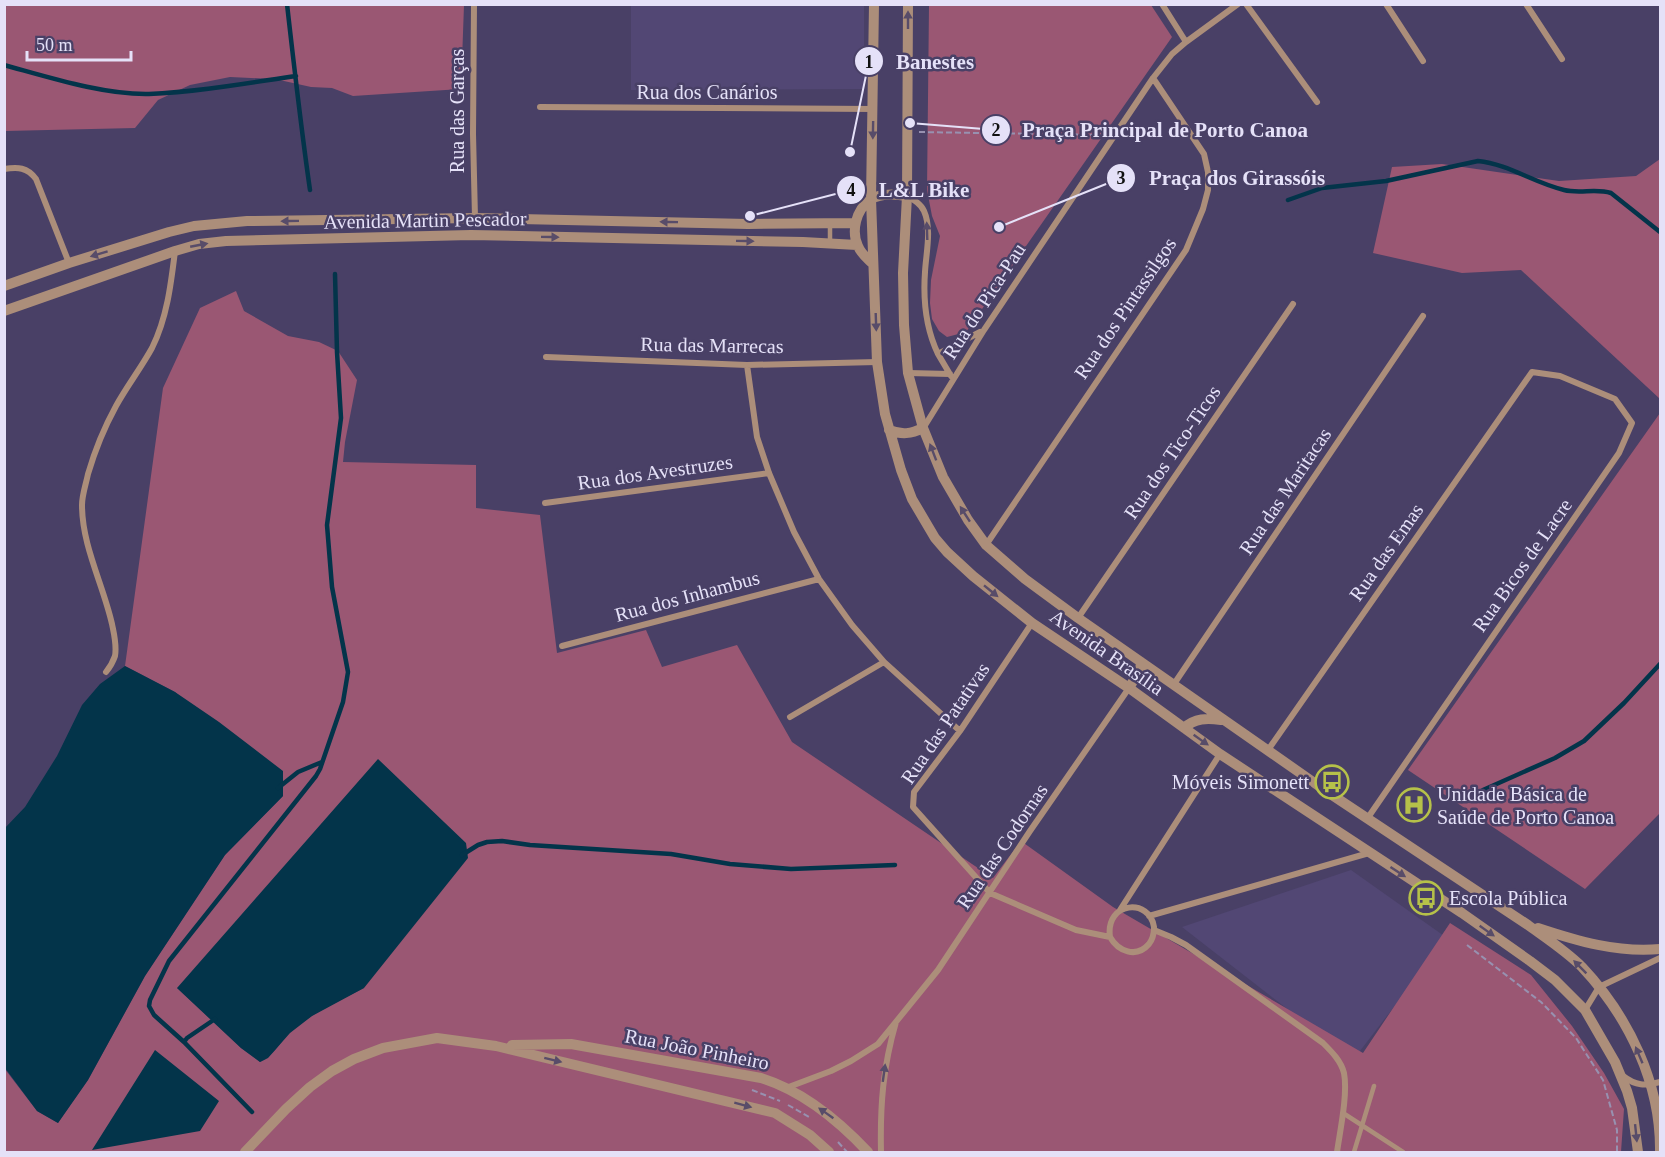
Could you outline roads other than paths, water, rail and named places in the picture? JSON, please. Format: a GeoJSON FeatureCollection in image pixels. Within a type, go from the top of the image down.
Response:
{"type":"FeatureCollection","features":[{"type":"Feature","properties":{"kind":"street","name":"Rua das Garças"},"geometry":{"type":"LineString","coordinates":[[474,4],[475,218]]}},
{"type":"Feature","properties":{"kind":"street","name":"Avenida Brasília"},"geometry":{"type":"LineString","coordinates":[[874,4],[871,199],[878,362],[889,430],[901,470],[912,499],[935,537],[947,552],[973,576],[1032,622],[1220,754],[1462,913],[1555,980],[1585,1010],[1620,1074],[1632,1108],[1638,1152]]}},
{"type":"Feature","properties":{"kind":"street","name":"Avenida Brasília"},"geometry":{"type":"LineString","coordinates":[[908,4],[907,196],[903,273],[908,373],[923,428],[943,477],[959,506],[986,544],[1025,579],[1224,721],[1528,925],[1581,966],[1599,987],[1628,1030],[1656,1083],[1660,1152]]}},
{"type":"Feature","properties":{"kind":"street"},"geometry":{"type":"LineString","coordinates":[[1162,4],[1186,42]]}},
{"type":"Feature","properties":{"kind":"street","name":"Rua do Pica-Pau"},"geometry":{"type":"LineString","coordinates":[[923,428],[952,376],[1153,78],[1172,54],[1238,4]]}},
{"type":"Feature","properties":{"kind":"street"},"geometry":{"type":"LineString","coordinates":[[1246,4],[1317,102]]}},
{"type":"Feature","properties":{"kind":"street"},"geometry":{"type":"LineString","coordinates":[[1386,4],[1423,61]]}},
{"type":"Feature","properties":{"kind":"street"},"geometry":{"type":"LineString","coordinates":[[1526,4],[1562,59]]}},
{"type":"Feature","properties":{"kind":"street","name":"Rua dos Pintassilgos"},"geometry":{"type":"LineString","coordinates":[[986,544],[1186,250],[1203,209],[1208,190],[1208,172],[1204,154],[1153,78]]}},
{"type":"Feature","properties":{"kind":"street","name":"Rua dos Canários"},"geometry":{"type":"LineString","coordinates":[[540,107],[873,109]]}},
{"type":"Feature","properties":{"kind":"street"},"geometry":{"type":"LineString","coordinates":[[4,169],[18,167],[32,173],[69,263]]}},
{"type":"Feature","properties":{"kind":"street"},"geometry":{"type":"LineString","coordinates":[[873,264],[857,245],[854,230],[861,210],[871,199],[889,195],[907,196],[920,205],[927,219],[925,303],[928,327],[938,354],[952,376]]}},
{"type":"Feature","properties":{"kind":"street","name":"Avenida Martin Pescador"},"geometry":{"type":"LineString","coordinates":[[4,286],[169,232],[194,226],[247,221],[475,218],[748,224],[855,223]]}},
{"type":"Feature","properties":{"kind":"street","name":"Avenida Martin Pescador"},"geometry":{"type":"LineString","coordinates":[[4,311],[175,251],[199,244],[226,241],[471,235],[857,245]]}},
{"type":"Feature","properties":{"kind":"street"},"geometry":{"type":"LineString","coordinates":[[106,672],[112,663],[116,647],[110,615],[89,552],[81,503],[102,432],[152,347],[162,324],[171,285],[175,251]]}},
{"type":"Feature","properties":{"kind":"street","name":"Rua dos Tico-Ticos"},"geometry":{"type":"LineString","coordinates":[[1078,618],[1293,304]]}},
{"type":"Feature","properties":{"kind":"street","name":"Rua das Maritacas"},"geometry":{"type":"LineString","coordinates":[[1174,684],[1423,316]]}},
{"type":"Feature","properties":{"kind":"street"},"geometry":{"type":"LineString","coordinates":[[938,354],[984,330]]}},
{"type":"Feature","properties":{"kind":"street","name":"Rua das Marrecas"},"geometry":{"type":"LineString","coordinates":[[546,357],[747,365],[878,362]]}},
{"type":"Feature","properties":{"kind":"street"},"geometry":{"type":"LineString","coordinates":[[747,365],[757,437],[769,473],[794,532],[819,579],[852,626],[884,662],[960,731]]}},
{"type":"Feature","properties":{"kind":"street","name":"Rua das Emas"},"geometry":{"type":"LineString","coordinates":[[1268,750],[1532,372]]}},
{"type":"Feature","properties":{"kind":"street","name":"Rua Bicos de Lacre"},"geometry":{"type":"LineString","coordinates":[[1367,819],[1619,453],[1632,423],[1615,399],[1560,376],[1532,372]]}},
{"type":"Feature","properties":{"kind":"street"},"geometry":{"type":"LineString","coordinates":[[908,373],[952,376]]}},
{"type":"Feature","properties":{"kind":"street"},"geometry":{"type":"LineString","coordinates":[[889,430],[909,434],[923,428]]}},
{"type":"Feature","properties":{"kind":"street","name":"Rua dos Avestruzes"},"geometry":{"type":"LineString","coordinates":[[545,503],[769,473]]}},
{"type":"Feature","properties":{"kind":"street","name":"Rua dos Inhambus"},"geometry":{"type":"LineString","coordinates":[[562,646],[819,579]]}},
{"type":"Feature","properties":{"kind":"street","name":"Rua das Patativas"},"geometry":{"type":"LineString","coordinates":[[990,893],[913,807],[914,792],[960,731],[1032,622]]}},
{"type":"Feature","properties":{"kind":"street"},"geometry":{"type":"LineString","coordinates":[[790,717],[884,662]]}},
{"type":"Feature","properties":{"kind":"street"},"geometry":{"type":"LineString","coordinates":[[1128,688],[1140,670],[1141,662]]}},
{"type":"Feature","properties":{"kind":"street","name":"Rua das Codornas"},"geometry":{"type":"LineString","coordinates":[[786,1088],[831,1071],[878,1044],[938,970],[1128,688]]}},
{"type":"Feature","properties":{"kind":"street"},"geometry":{"type":"LineString","coordinates":[[1184,728],[1200,719],[1224,721]]}},
{"type":"Feature","properties":{"kind":"street"},"geometry":{"type":"LineString","coordinates":[[1120,910],[1136,908],[1149,915],[1154,930],[1149,945],[1135,952],[1120,949],[1110,938],[1110,922],[1220,754]]}},
{"type":"Feature","properties":{"kind":"street"},"geometry":{"type":"LineString","coordinates":[[1149,915],[1369,853]]}},
{"type":"Feature","properties":{"kind":"street"},"geometry":{"type":"LineString","coordinates":[[990,893],[1076,930],[1110,938]]}},
{"type":"Feature","properties":{"kind":"street"},"geometry":{"type":"LineString","coordinates":[[1528,925],[1578,941],[1625,949],[1660,949]]}},
{"type":"Feature","properties":{"kind":"street"},"geometry":{"type":"LineString","coordinates":[[1154,930],[1186,945],[1323,1043],[1333,1053],[1344,1074],[1344,1098],[1337,1152]]}},
{"type":"Feature","properties":{"kind":"street"},"geometry":{"type":"LineString","coordinates":[[1585,1010],[1599,987],[1660,958]]}},
{"type":"Feature","properties":{"kind":"street","name":"Rua das Codornas"},"geometry":{"type":"LineString","coordinates":[[881,1152],[883,1083],[897,1018]]}},
{"type":"Feature","properties":{"kind":"street","name":"Rua João Pinheiro"},"geometry":{"type":"LineString","coordinates":[[245,1152],[286,1109],[332,1071],[354,1059],[383,1048],[437,1038],[496,1046],[775,1113],[810,1135],[829,1152]]}},
{"type":"Feature","properties":{"kind":"street","name":"Rua João Pinheiro"},"geometry":{"type":"LineString","coordinates":[[496,1046],[571,1044],[761,1078],[786,1088],[835,1120],[868,1152]]}},
{"type":"Feature","properties":{"kind":"street"},"geometry":{"type":"LineString","coordinates":[[1620,1074],[1633,1083],[1656,1083]]}},
{"type":"Feature","properties":{"kind":"lane"},"geometry":{"type":"LineString","coordinates":[[830,224],[830,244]]}},
{"type":"Feature","properties":{"kind":"lane"},"geometry":{"type":"LineString","coordinates":[[1354,1152],[1374,1086]]}},
{"type":"Feature","properties":{"kind":"lane"},"geometry":{"type":"LineString","coordinates":[[1342,1113],[1403,1152]]}},
{"type":"Feature","properties":{"kind":"water"},"geometry":{"type":"Polygon","coordinates":[[[125,666],[175,692],[283,771],[283,796],[225,855],[145,976],[88,1080],[58,1123],[37,1111],[5,1068],[5,828],[25,807],[57,756],[82,705],[100,684],[125,666]]]}},
{"type":"Feature","properties":{"kind":"water"},"geometry":{"type":"Polygon","coordinates":[[[378,759],[466,843],[468,858],[364,988],[312,1016],[290,1033],[268,1058],[260,1062],[241,1048],[177,988],[378,759]]]}},
{"type":"Feature","properties":{"kind":"water"},"geometry":{"type":"Polygon","coordinates":[[[155,1050],[219,1101],[200,1131],[92,1150],[155,1050]]]}},
{"type":"Feature","properties":{"kind":"waterway"},"geometry":{"type":"LineString","coordinates":[[287,4],[310,190]]}},
{"type":"Feature","properties":{"kind":"waterway"},"geometry":{"type":"LineString","coordinates":[[4,65],[76,84],[132,94],[223,87],[296,76]]}},
{"type":"Feature","properties":{"kind":"waterway"},"geometry":{"type":"LineString","coordinates":[[1288,200],[1322,188],[1386,181],[1478,161],[1500,166],[1564,190],[1611,193],[1660,232]]}},
{"type":"Feature","properties":{"kind":"waterway"},"geometry":{"type":"LineString","coordinates":[[252,1112],[184,1042],[154,1015],[149,1006],[169,961],[316,776],[343,702],[348,672],[332,587],[327,525],[341,418],[335,274]]}},
{"type":"Feature","properties":{"kind":"waterway"},"geometry":{"type":"LineString","coordinates":[[1483,790],[1555,758],[1584,741],[1660,664]]}},
{"type":"Feature","properties":{"kind":"waterway"},"geometry":{"type":"LineString","coordinates":[[278,788],[298,772],[322,762]]}},
{"type":"Feature","properties":{"kind":"waterway"},"geometry":{"type":"LineString","coordinates":[[462,855],[478,845],[502,841],[530,845],[671,854],[730,864],[791,869],[895,865]]}},
{"type":"Feature","properties":{"kind":"waterway"},"geometry":{"type":"LineString","coordinates":[[184,1042],[215,1019]]}},
{"type":"Feature","properties":{"kind":"place","name":"Praça Principal de Porto Canoa"},"geometry":{"type":"Point","coordinates":[910,123]}},
{"type":"Feature","properties":{"kind":"place","name":"Banestes"},"geometry":{"type":"Point","coordinates":[850,152]}},
{"type":"Feature","properties":{"kind":"place","name":"L&L Bike"},"geometry":{"type":"Point","coordinates":[750,216]}},
{"type":"Feature","properties":{"kind":"place","name":"Praça dos Girassóis"},"geometry":{"type":"Point","coordinates":[999,227]}},
{"type":"Feature","properties":{"kind":"place","name":"Móveis Simonett"},"geometry":{"type":"Point","coordinates":[1332,782]}},
{"type":"Feature","properties":{"kind":"place","name":"Unidade Básica de Saúde de Porto Canoa"},"geometry":{"type":"Point","coordinates":[1414,805]}},
{"type":"Feature","properties":{"kind":"place","name":"Escola Pública"},"geometry":{"type":"Point","coordinates":[1426,898]}}]}
